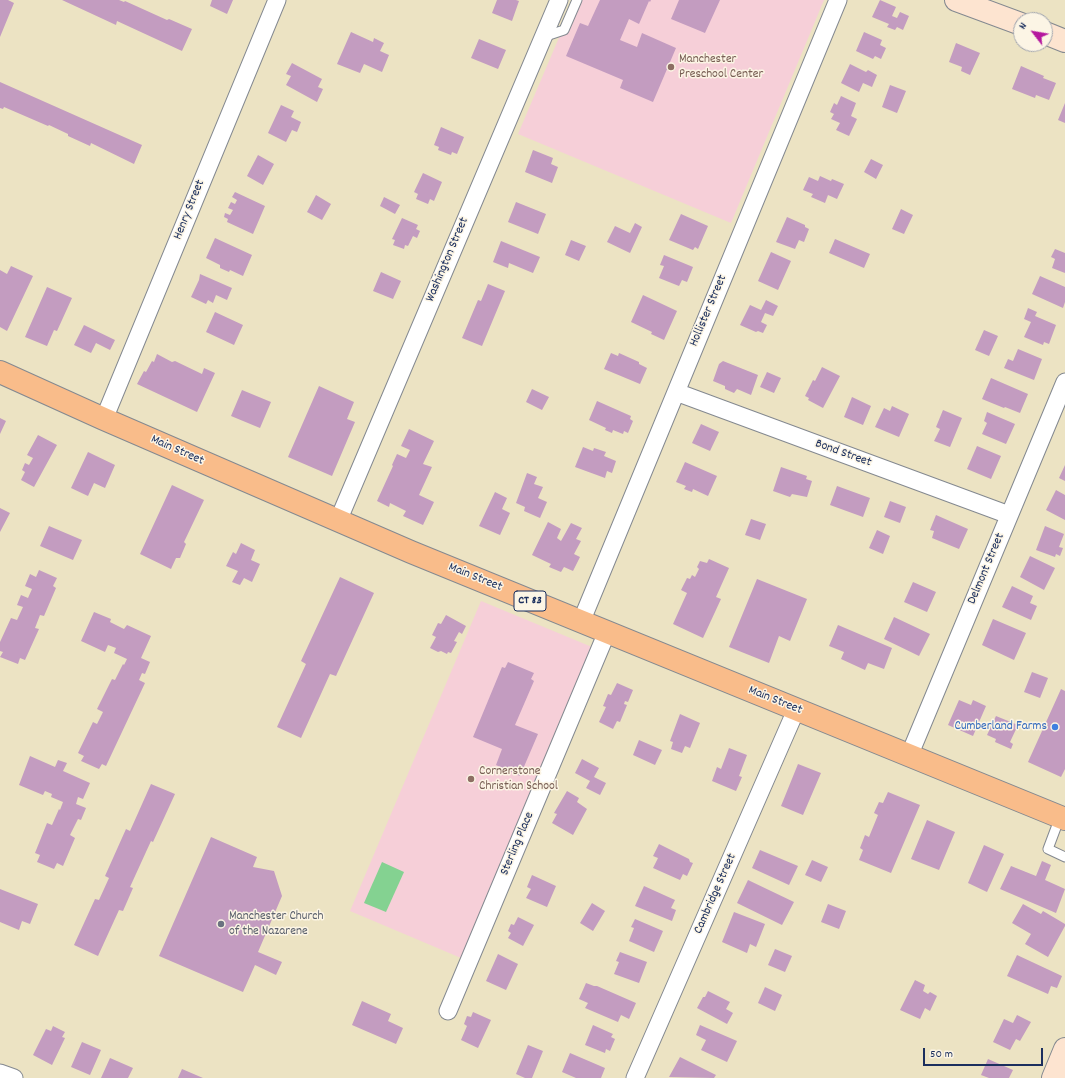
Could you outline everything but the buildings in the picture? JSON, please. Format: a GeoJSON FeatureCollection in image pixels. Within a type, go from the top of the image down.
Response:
{"type":"FeatureCollection","features":[{"type":"Feature","properties":{"kind":"main road","name":"Main Street"},"geometry":{"type":"LineString","coordinates":[[0,372],[104,419],[411,552],[1062,818]]}},
{"type":"Feature","properties":{"kind":"street","name":"Henry Street"},"geometry":{"type":"LineString","coordinates":[[104,419],[277,0]]}},
{"type":"Feature","properties":{"kind":"street","name":"Washington Street"},"geometry":{"type":"LineString","coordinates":[[338,521],[559,0]]}},
{"type":"Feature","properties":{"kind":"street","name":"Hollister Street"},"geometry":{"type":"LineString","coordinates":[[581,622],[838,0]]}},
{"type":"Feature","properties":{"kind":"street"},"geometry":{"type":"LineString","coordinates":[[956,0],[1013,21]]}},
{"type":"Feature","properties":{"kind":"street"},"geometry":{"type":"LineString","coordinates":[[1053,37],[1065,41]]}},
{"type":"Feature","properties":{"kind":"street","name":"Delmont Street"},"geometry":{"type":"LineString","coordinates":[[909,756],[1065,382]]}},
{"type":"Feature","properties":{"kind":"street","name":"Bond Street"},"geometry":{"type":"LineString","coordinates":[[676,392],[1009,515]]}},
{"type":"Feature","properties":{"kind":"street","name":"Sterling Place"},"geometry":{"type":"LineString","coordinates":[[448,1011],[607,632]]}},
{"type":"Feature","properties":{"kind":"street","name":"Cambridge Street"},"geometry":{"type":"LineString","coordinates":[[635,1078],[796,710]]}},
{"type":"Feature","properties":{"kind":"street"},"geometry":{"type":"LineString","coordinates":[[1053,1078],[1065,1050]]}},
{"type":"Feature","properties":{"kind":"street"},"geometry":{"type":"LineString","coordinates":[[0,1073],[14,1078]]}},
{"type":"Feature","properties":{"kind":"lane"},"geometry":{"type":"LineString","coordinates":[[543,37],[564,30],[577,0]]}},
{"type":"Feature","properties":{"kind":"lane"},"geometry":{"type":"LineString","coordinates":[[1062,818],[1048,849],[1065,857]]}},
{"type":"Feature","properties":{"kind":"shaded area","name":"Manchester Preschool Center"},"geometry":{"type":"Polygon","coordinates":[[[575,0],[824,0],[731,223],[518,134],[575,0]]]}},
{"type":"Feature","properties":{"kind":"shaded area","name":"Cornerstone Christian School"},"geometry":{"type":"Polygon","coordinates":[[[481,601],[592,647],[461,958],[350,911],[481,601]]]}},
{"type":"Feature","properties":{"kind":"green space"},"geometry":{"type":"Polygon","coordinates":[[[382,862],[404,872],[386,912],[364,903],[382,862]]]}},
{"type":"Feature","properties":{"kind":"place","name":"Manchester Preschool Center"},"geometry":{"type":"Point","coordinates":[671,67]}},
{"type":"Feature","properties":{"kind":"place","name":"Cumberland Farms"},"geometry":{"type":"Point","coordinates":[1055,727]}},
{"type":"Feature","properties":{"kind":"place","name":"Cornerstone Christian School"},"geometry":{"type":"Point","coordinates":[471,779]}},
{"type":"Feature","properties":{"kind":"place","name":"Manchester Church of the Nazarene"},"geometry":{"type":"Point","coordinates":[221,924]}}]}
